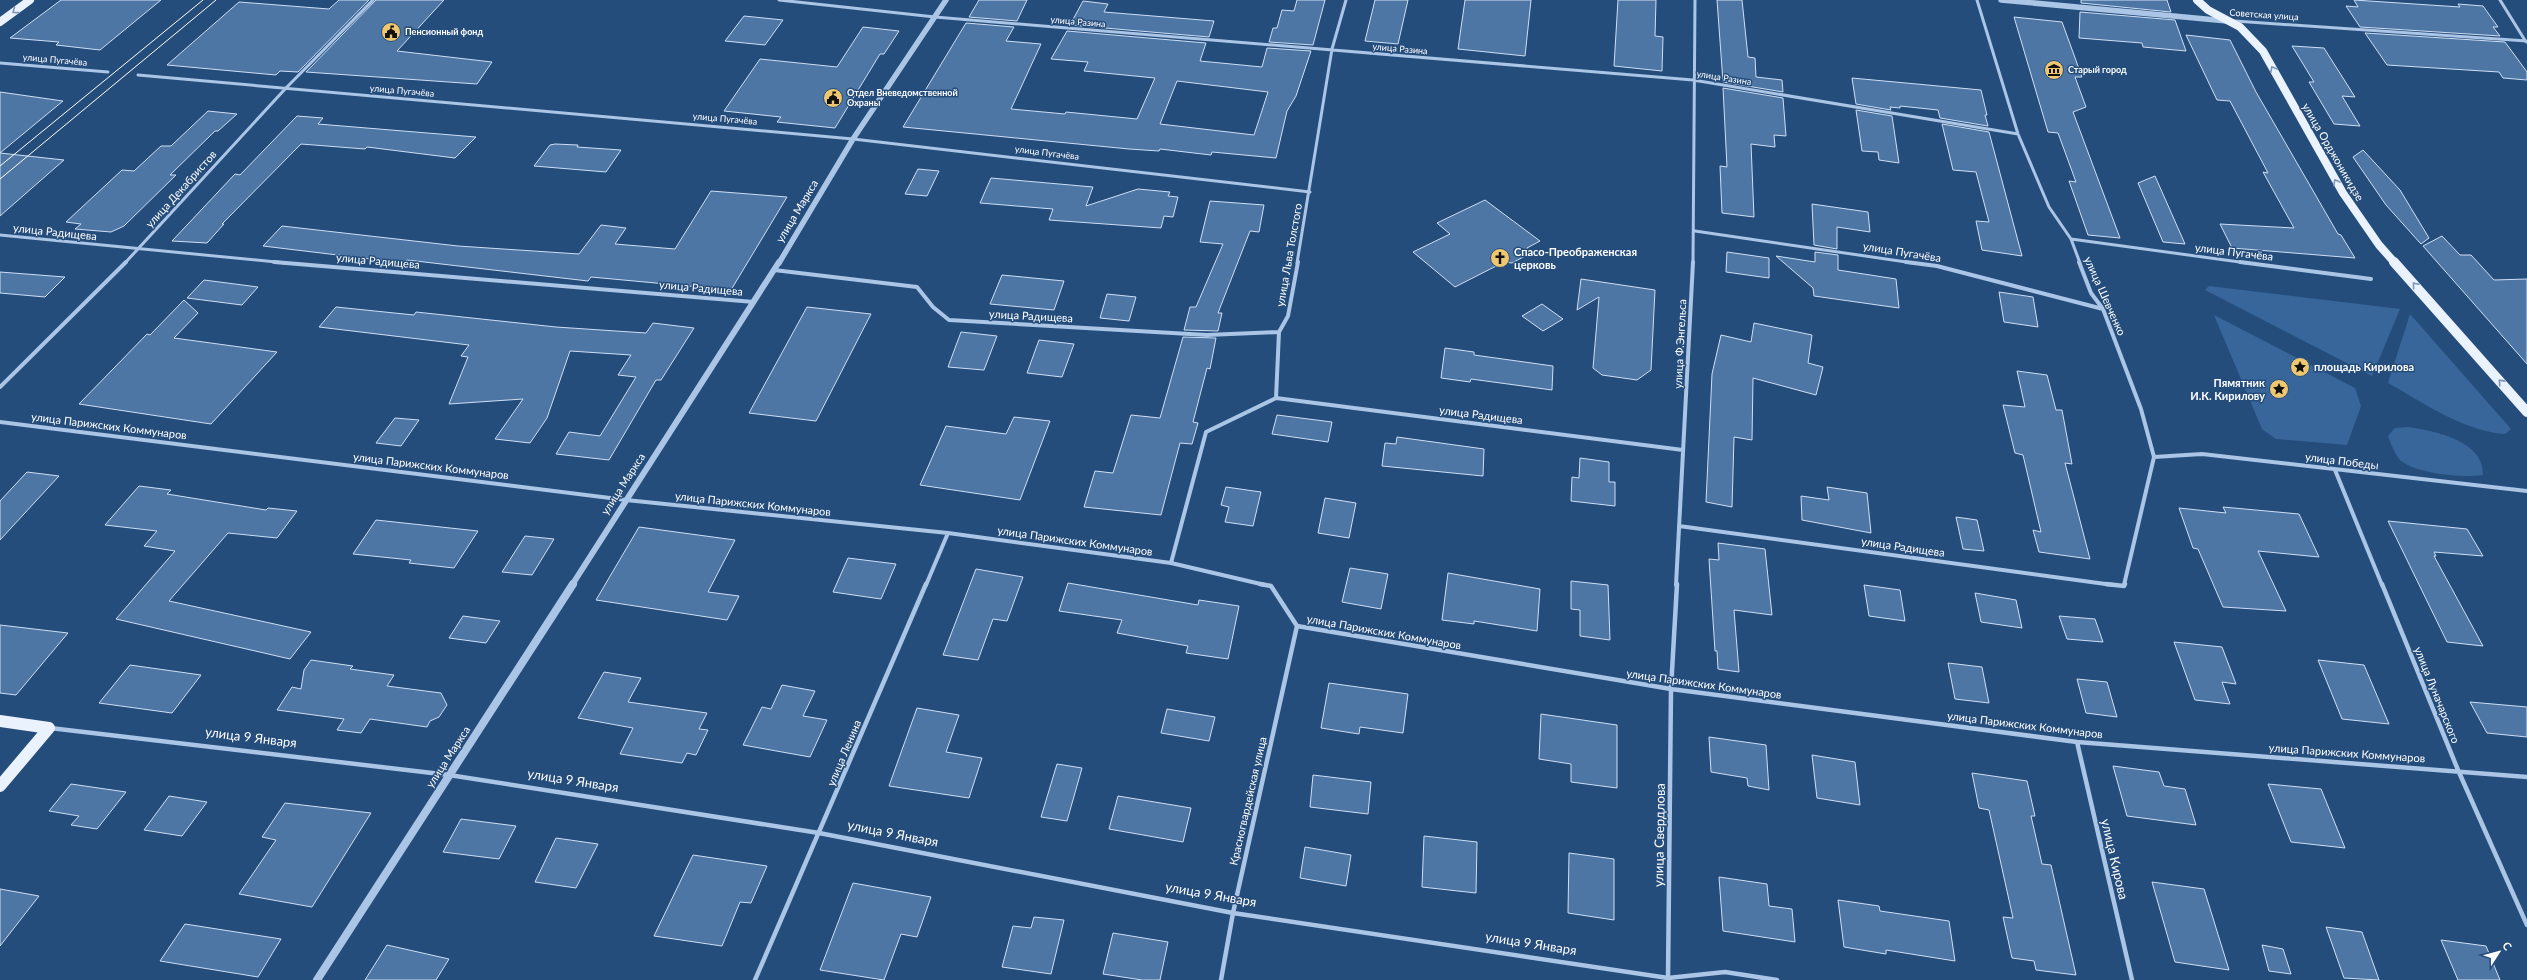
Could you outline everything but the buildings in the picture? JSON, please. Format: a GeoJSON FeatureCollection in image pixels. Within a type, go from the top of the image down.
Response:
{"type":"FeatureCollection","features":[{"type":"Feature","properties":{"kind":"main road"},"geometry":{"type":"LineString","coordinates":[[0,22],[30,0]]}},
{"type":"Feature","properties":{"kind":"main road","name":"улица Орджоникидзе"},"geometry":{"type":"LineString","coordinates":[[2197,0],[2202,6],[2232,21],[2248,33],[2263,51],[2343,193],[2379,245],[2527,412]]}},
{"type":"Feature","properties":{"kind":"main road","name":"улица 9 Января"},"geometry":{"type":"LineString","coordinates":[[0,721],[50,728]]}},
{"type":"Feature","properties":{"kind":"main road"},"geometry":{"type":"LineString","coordinates":[[0,786],[50,728]]}},
{"type":"Feature","properties":{"kind":"street","name":"улица Декабристов"},"geometry":{"type":"LineString","coordinates":[[0,388],[138,250],[286,88],[373,0]]}},
{"type":"Feature","properties":{"kind":"street","name":"улица Разина"},"geometry":{"type":"LineString","coordinates":[[779,0],[935,17],[1693,80],[2018,134]]}},
{"type":"Feature","properties":{"kind":"street","name":"улица Маркса"},"geometry":{"type":"LineString","coordinates":[[317,980],[754,302],[853,138],[946,0]]}},
{"type":"Feature","properties":{"kind":"street","name":"улица Льва Толстого"},"geometry":{"type":"LineString","coordinates":[[1276,398],[1279,332],[1288,316],[1310,192],[1318,126],[1332,49],[1346,0]]}},
{"type":"Feature","properties":{"kind":"street","name":"улица Ф.Энгельса"},"geometry":{"type":"LineString","coordinates":[[1671,689],[1695,231],[1693,80],[1694,0]]}},
{"type":"Feature","properties":{"kind":"street","name":"улица Шевченко"},"geometry":{"type":"LineString","coordinates":[[1977,0],[2018,134],[2049,207],[2071,239],[2091,293],[2103,309],[2141,409],[2154,457],[2124,586]]}},
{"type":"Feature","properties":{"kind":"street","name":"Советская улица"},"geometry":{"type":"LineString","coordinates":[[2000,0],[2232,21],[2526,42]]}},
{"type":"Feature","properties":{"kind":"street"},"geometry":{"type":"LineString","coordinates":[[2500,0],[2503,8],[2526,42]]}},
{"type":"Feature","properties":{"kind":"street","name":"улица Пугачёва"},"geometry":{"type":"LineString","coordinates":[[0,63],[108,72]]}},
{"type":"Feature","properties":{"kind":"street","name":"улица Пугачёва"},"geometry":{"type":"LineString","coordinates":[[138,76],[853,138],[1310,192]]}},
{"type":"Feature","properties":{"kind":"street","name":"улица Пугачёва"},"geometry":{"type":"LineString","coordinates":[[1695,231],[1937,266],[2103,309]]}},
{"type":"Feature","properties":{"kind":"street","name":"улица Радищева"},"geometry":{"type":"LineString","coordinates":[[0,235],[138,250],[754,302]]}},
{"type":"Feature","properties":{"kind":"street","name":"улица Пугачёва"},"geometry":{"type":"LineString","coordinates":[[2071,239],[2371,279]]}},
{"type":"Feature","properties":{"kind":"street","name":"улица Радищева"},"geometry":{"type":"LineString","coordinates":[[774,270],[917,287],[933,307],[950,320],[1207,335],[1279,332]]}},
{"type":"Feature","properties":{"kind":"street"},"geometry":{"type":"LineString","coordinates":[[1171,563],[1206,432],[1276,398]]}},
{"type":"Feature","properties":{"kind":"street","name":"улица Радищева"},"geometry":{"type":"LineString","coordinates":[[1276,398],[1683,450]]}},
{"type":"Feature","properties":{"kind":"street","name":"улица Парижских Коммунаров"},"geometry":{"type":"LineString","coordinates":[[0,422],[626,500],[948,533],[1171,563],[1271,586],[1297,626],[1671,689],[2077,742],[2458,770],[2527,777]]}},
{"type":"Feature","properties":{"kind":"street","name":"улица Победы"},"geometry":{"type":"LineString","coordinates":[[2154,457],[2202,454],[2527,491]]}},
{"type":"Feature","properties":{"kind":"street","name":"улица Луначарского"},"geometry":{"type":"LineString","coordinates":[[2335,470],[2458,770],[2527,925]]}},
{"type":"Feature","properties":{"kind":"street","name":"улица Радищева"},"geometry":{"type":"LineString","coordinates":[[1679,526],[2124,586]]}},
{"type":"Feature","properties":{"kind":"street","name":"улица Ленина"},"geometry":{"type":"LineString","coordinates":[[755,980],[948,533]]}},
{"type":"Feature","properties":{"kind":"street","name":"Красногвардейская улица"},"geometry":{"type":"LineString","coordinates":[[1221,980],[1233,913],[1297,626]]}},
{"type":"Feature","properties":{"kind":"street","name":"улица Свердлова"},"geometry":{"type":"LineString","coordinates":[[1668,979],[1671,689]]}},
{"type":"Feature","properties":{"kind":"street","name":"улица 9 Января"},"geometry":{"type":"LineString","coordinates":[[50,728],[449,774],[819,833],[1233,913],[1668,979],[1725,972],[1777,980]]}},
{"type":"Feature","properties":{"kind":"street","name":"улица Кирова"},"geometry":{"type":"LineString","coordinates":[[2077,742],[2132,980]]}},
{"type":"Feature","properties":{"kind":"shaded area"},"geometry":{"type":"Polygon","coordinates":[[[2209,286],[2400,309],[2372,376],[2205,290],[2209,286]]]}},
{"type":"Feature","properties":{"kind":"shaded area"},"geometry":{"type":"Polygon","coordinates":[[[2410,314],[2511,429],[2505,434],[2474,428],[2444,415],[2388,383],[2410,314]]]}},
{"type":"Feature","properties":{"kind":"shaded area"},"geometry":{"type":"Polygon","coordinates":[[[2214,315],[2355,388],[2361,406],[2347,445],[2276,439],[2262,429],[2214,315]]]}},
{"type":"Feature","properties":{"kind":"shaded area"},"geometry":{"type":"Polygon","coordinates":[[[2408,427],[2431,431],[2456,439],[2467,445],[2475,453],[2481,463],[2483,475],[2464,476],[2429,472],[2418,469],[2401,461],[2395,453],[2388,436],[2395,428],[2408,427]]]}},
{"type":"Feature","properties":{"kind":"tram line"},"geometry":{"type":"LineString","coordinates":[[0,166],[203,0]]}},
{"type":"Feature","properties":{"kind":"tram line"},"geometry":{"type":"LineString","coordinates":[[0,179],[216,0]]}},
{"type":"Feature","properties":{"kind":"place","name":"Пенсионный фонд"},"geometry":{"type":"Point","coordinates":[391,32]}},
{"type":"Feature","properties":{"kind":"place","name":"Старый город"},"geometry":{"type":"Point","coordinates":[2054,70]}},
{"type":"Feature","properties":{"kind":"place","name":"Отдел Вневедомственной Охраны"},"geometry":{"type":"Point","coordinates":[833,98]}},
{"type":"Feature","properties":{"kind":"place","name":"Спасо-Преображенская церковь"},"geometry":{"type":"Point","coordinates":[1500,258]}},
{"type":"Feature","properties":{"kind":"place","name":"площадь Кирилова"},"geometry":{"type":"Point","coordinates":[2300,367]}},
{"type":"Feature","properties":{"kind":"place","name":"Пямятник И.К. Кирилову"},"geometry":{"type":"Point","coordinates":[2279,389]}}]}
